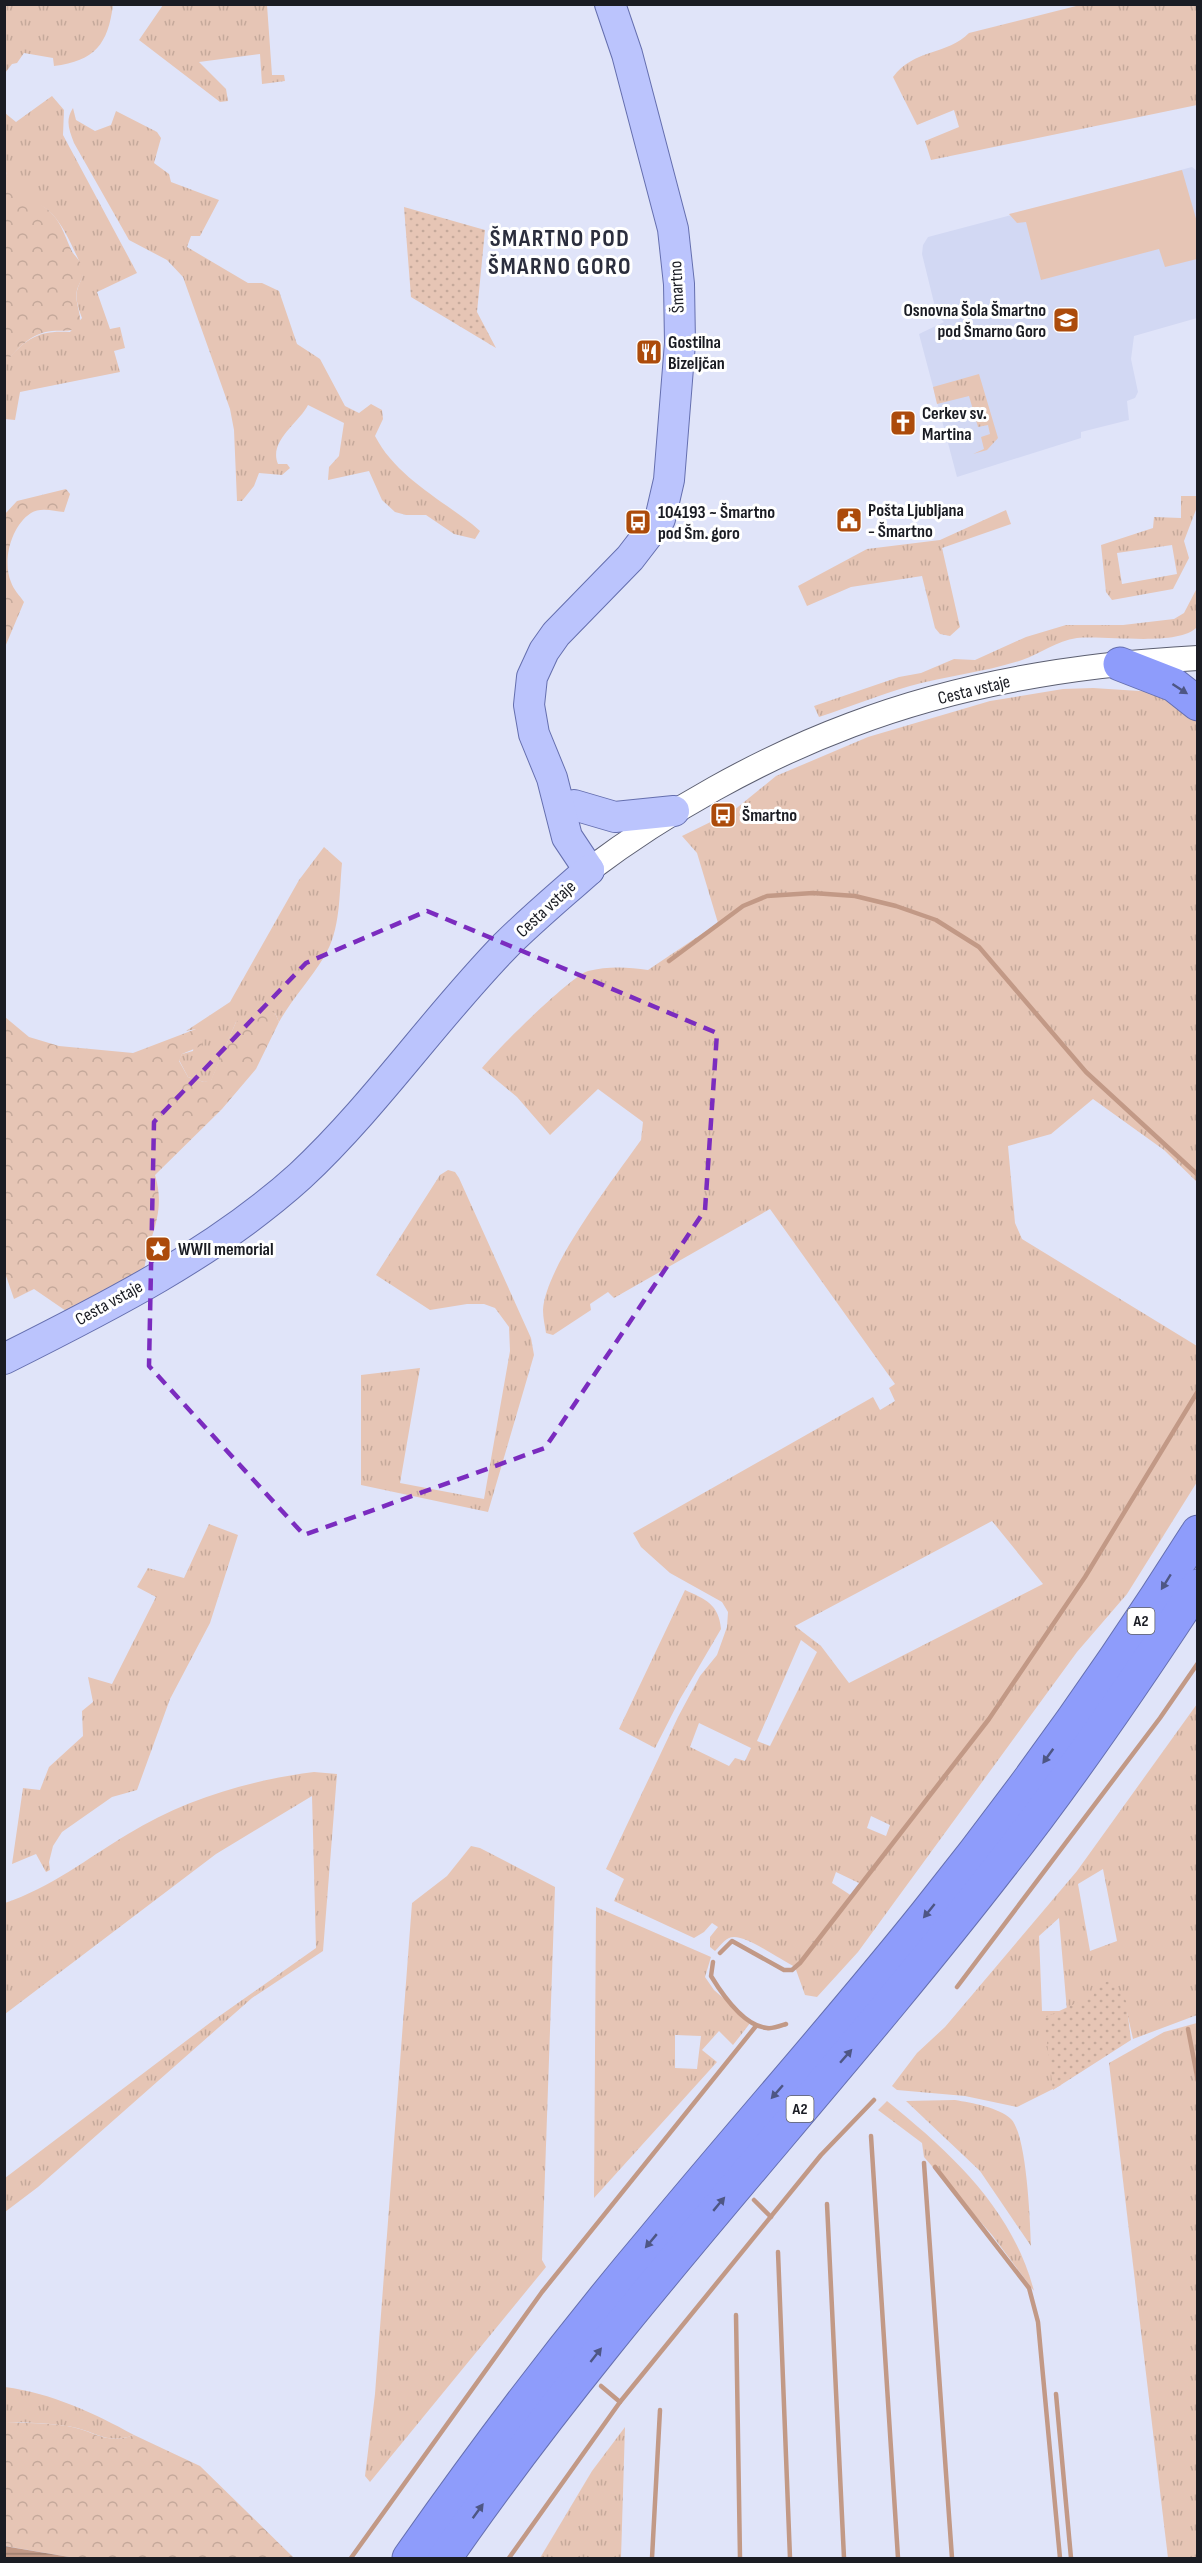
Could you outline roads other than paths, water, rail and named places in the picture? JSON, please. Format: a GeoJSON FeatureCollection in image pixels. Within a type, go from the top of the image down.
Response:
{"type":"FeatureCollection","features":[{"type":"Feature","properties":{"kind":"highway"},"geometry":{"type":"LineString","coordinates":[[1120,664],[1174,685],[1197,704]]}},
{"type":"Feature","properties":{"kind":"highway","name":"A2"},"geometry":{"type":"LineString","coordinates":[[409,2559],[491,2443],[609,2292],[869,1984],[985,1839],[1082,1708],[1197,1532]]}},
{"type":"Feature","properties":{"kind":"highway","name":"A2"},"geometry":{"type":"LineString","coordinates":[[445,2559],[525,2447],[620,2325],[862,2038],[1003,1864],[1107,1723],[1197,1586]]}},
{"type":"Feature","properties":{"kind":"main road","name":"Šmartno"},"geometry":{"type":"LineString","coordinates":[[552,778],[530,722],[532,677],[544,651],[556,634],[637,550],[660,519],[669,480],[677,391],[679,295],[673,229],[627,54],[610,4]]}},
{"type":"Feature","properties":{"kind":"main road"},"geometry":{"type":"LineString","coordinates":[[552,778],[574,806],[592,838],[589,870]]}},
{"type":"Feature","properties":{"kind":"main road"},"geometry":{"type":"LineString","coordinates":[[552,778],[567,837],[589,870]]}},
{"type":"Feature","properties":{"kind":"main road"},"geometry":{"type":"LineString","coordinates":[[574,806],[615,817],[674,811]]}},
{"type":"Feature","properties":{"kind":"main road","name":"Cesta vstaje"},"geometry":{"type":"LineString","coordinates":[[4,1359],[158,1276],[253,1215],[301,1175],[505,946],[589,870]]}},
{"type":"Feature","properties":{"kind":"street","name":"Cesta vstaje"},"geometry":{"type":"LineString","coordinates":[[589,870],[674,811],[850,725],[970,690],[1032,675],[1120,664],[1197,658]]}},
{"type":"Feature","properties":{"kind":"waterway"},"geometry":{"type":"LineString","coordinates":[[669,961],[743,906],[767,896],[813,893],[855,896],[896,906],[936,920],[979,947],[1086,1072],[1198,1175]]}},
{"type":"Feature","properties":{"kind":"waterway"},"geometry":{"type":"LineString","coordinates":[[720,1953],[732,1941],[784,1970],[792,1970],[800,1963],[989,1719],[1085,1577],[1198,1391]]}},
{"type":"Feature","properties":{"kind":"waterway"},"geometry":{"type":"LineString","coordinates":[[957,1987],[1160,1718],[1198,1663]]}},
{"type":"Feature","properties":{"kind":"waterway"},"geometry":{"type":"LineString","coordinates":[[713,1962],[711,1976],[727,2000],[750,2022],[767,2028],[786,2024]]}},
{"type":"Feature","properties":{"kind":"waterway"},"geometry":{"type":"LineString","coordinates":[[351,2558],[542,2292],[756,2026]]}},
{"type":"Feature","properties":{"kind":"waterway"},"geometry":{"type":"LineString","coordinates":[[1188,2029],[1198,2081]]}},
{"type":"Feature","properties":{"kind":"waterway"},"geometry":{"type":"LineString","coordinates":[[509,2558],[620,2402],[821,2155],[874,2100]]}},
{"type":"Feature","properties":{"kind":"waterway"},"geometry":{"type":"LineString","coordinates":[[871,2136],[898,2558]]}},
{"type":"Feature","properties":{"kind":"waterway"},"geometry":{"type":"LineString","coordinates":[[924,2163],[952,2558]]}},
{"type":"Feature","properties":{"kind":"waterway"},"geometry":{"type":"LineString","coordinates":[[935,2167],[1029,2288],[1038,2322],[1060,2558]]}},
{"type":"Feature","properties":{"kind":"waterway"},"geometry":{"type":"LineString","coordinates":[[754,2200],[771,2217]]}},
{"type":"Feature","properties":{"kind":"waterway"},"geometry":{"type":"LineString","coordinates":[[827,2204],[844,2558]]}},
{"type":"Feature","properties":{"kind":"waterway"},"geometry":{"type":"LineString","coordinates":[[778,2252],[790,2558]]}},
{"type":"Feature","properties":{"kind":"waterway"},"geometry":{"type":"LineString","coordinates":[[736,2315],[740,2558]]}},
{"type":"Feature","properties":{"kind":"waterway"},"geometry":{"type":"LineString","coordinates":[[601,2386],[620,2402]]}},
{"type":"Feature","properties":{"kind":"waterway"},"geometry":{"type":"LineString","coordinates":[[1056,2394],[1071,2558]]}},
{"type":"Feature","properties":{"kind":"waterway"},"geometry":{"type":"LineString","coordinates":[[652,2558],[660,2410]]}},
{"type":"Feature","properties":{"kind":"place","name":"Osnovna Šola Šmartno pod Šmarno Goro"},"geometry":{"type":"Point","coordinates":[1066,320]}},
{"type":"Feature","properties":{"kind":"place","name":"Gostilna Bizeljčan"},"geometry":{"type":"Point","coordinates":[649,352]}},
{"type":"Feature","properties":{"kind":"place","name":"Cerkev sv. Martina"},"geometry":{"type":"Point","coordinates":[903,423]}},
{"type":"Feature","properties":{"kind":"place","name":"Pošta Ljubljana - Šmartno"},"geometry":{"type":"Point","coordinates":[849,520]}},
{"type":"Feature","properties":{"kind":"place","name":"104193 ~ Šmartno pod Šm. goro"},"geometry":{"type":"Point","coordinates":[638,522]}},
{"type":"Feature","properties":{"kind":"place","name":"Šmartno"},"geometry":{"type":"Point","coordinates":[723,815]}},
{"type":"Feature","properties":{"kind":"place","name":"WWII memorial"},"geometry":{"type":"Point","coordinates":[158,1249]}},
{"type":"Feature","properties":{"kind":"district","name":"ŠMARTNO POD ŠMARNO GORO"},"geometry":{"type":"Point","coordinates":[560,252]}}]}
